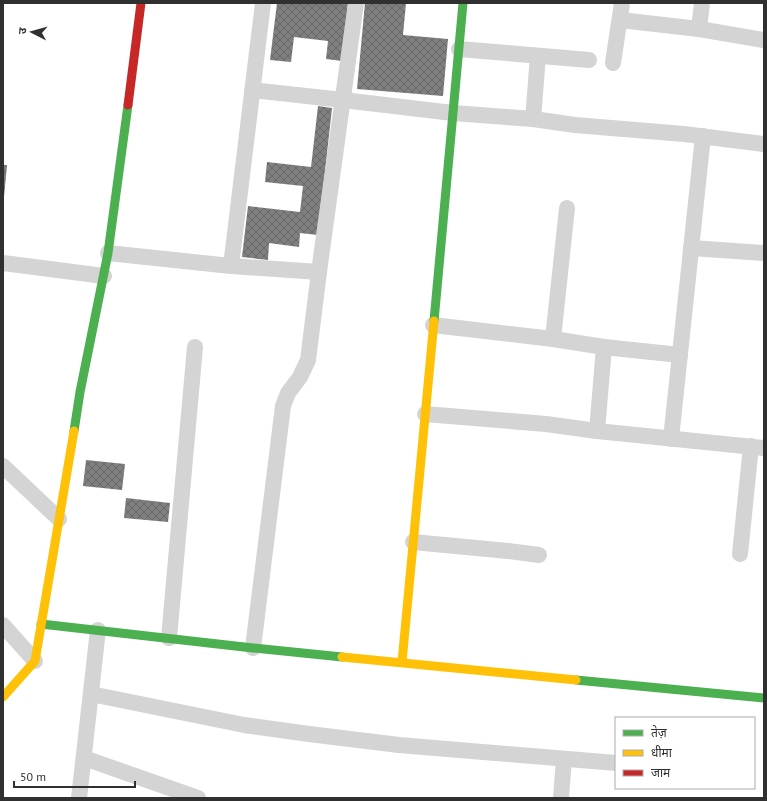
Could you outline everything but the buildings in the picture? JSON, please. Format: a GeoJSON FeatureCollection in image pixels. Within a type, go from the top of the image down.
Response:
{"type":"FeatureCollection","features":[{"type":"Feature","properties":{"kind":"street"},"geometry":{"type":"LineString","coordinates":[[3,697],[35,661],[80,392],[108,253],[141,3]]}},
{"type":"Feature","properties":{"kind":"street"},"geometry":{"type":"LineString","coordinates":[[230,266],[263,3]]}},
{"type":"Feature","properties":{"kind":"street"},"geometry":{"type":"LineString","coordinates":[[253,648],[283,406],[288,393],[300,377],[308,360],[318,272],[356,3]]}},
{"type":"Feature","properties":{"kind":"street"},"geometry":{"type":"LineString","coordinates":[[402,662],[463,3]]}},
{"type":"Feature","properties":{"kind":"street"},"geometry":{"type":"LineString","coordinates":[[613,63],[622,3]]}},
{"type":"Feature","properties":{"kind":"street"},"geometry":{"type":"LineString","coordinates":[[699,29],[702,3]]}},
{"type":"Feature","properties":{"kind":"street"},"geometry":{"type":"LineString","coordinates":[[620,20],[699,29],[764,40]]}},
{"type":"Feature","properties":{"kind":"street"},"geometry":{"type":"LineString","coordinates":[[459,49],[589,60]]}},
{"type":"Feature","properties":{"kind":"street"},"geometry":{"type":"LineString","coordinates":[[533,120],[538,56]]}},
{"type":"Feature","properties":{"kind":"street"},"geometry":{"type":"LineString","coordinates":[[252,90],[453,113],[704,136],[764,144]]}},
{"type":"Feature","properties":{"kind":"street"},"geometry":{"type":"LineString","coordinates":[[671,439],[704,136]]}},
{"type":"Feature","properties":{"kind":"street"},"geometry":{"type":"LineString","coordinates":[[553,340],[567,208]]}},
{"type":"Feature","properties":{"kind":"street"},"geometry":{"type":"LineString","coordinates":[[691,248],[764,253]]}},
{"type":"Feature","properties":{"kind":"street"},"geometry":{"type":"LineString","coordinates":[[108,253],[230,266],[318,272]]}},
{"type":"Feature","properties":{"kind":"street"},"geometry":{"type":"LineString","coordinates":[[3,263],[104,276]]}},
{"type":"Feature","properties":{"kind":"street"},"geometry":{"type":"LineString","coordinates":[[433,325],[604,347],[680,355]]}},
{"type":"Feature","properties":{"kind":"street"},"geometry":{"type":"LineString","coordinates":[[169,638],[195,347]]}},
{"type":"Feature","properties":{"kind":"street"},"geometry":{"type":"LineString","coordinates":[[597,431],[604,347]]}},
{"type":"Feature","properties":{"kind":"street"},"geometry":{"type":"LineString","coordinates":[[425,414],[546,424],[597,431],[757,447],[740,554]]}},
{"type":"Feature","properties":{"kind":"street"},"geometry":{"type":"LineString","coordinates":[[3,466],[59,519]]}},
{"type":"Feature","properties":{"kind":"street"},"geometry":{"type":"LineString","coordinates":[[413,542],[539,555]]}},
{"type":"Feature","properties":{"kind":"street"},"geometry":{"type":"LineString","coordinates":[[42,624],[253,648],[764,698]]}},
{"type":"Feature","properties":{"kind":"street"},"geometry":{"type":"LineString","coordinates":[[3,625],[35,661]]}},
{"type":"Feature","properties":{"kind":"street"},"geometry":{"type":"LineString","coordinates":[[79,798],[98,630]]}},
{"type":"Feature","properties":{"kind":"street"},"geometry":{"type":"LineString","coordinates":[[91,694],[244,725],[309,734],[399,745],[615,764]]}},
{"type":"Feature","properties":{"kind":"street"},"geometry":{"type":"LineString","coordinates":[[84,758],[198,798]]}},
{"type":"Feature","properties":{"kind":"street"},"geometry":{"type":"LineString","coordinates":[[561,798],[564,759]]}},
{"type":"Feature","properties":{"kind":"traffic: fast"},"geometry":{"type":"LineString","coordinates":[[434,321],[463,3]]}},
{"type":"Feature","properties":{"kind":"traffic: fast"},"geometry":{"type":"LineString","coordinates":[[74,431],[80,392],[108,253],[128,105]]}},
{"type":"Feature","properties":{"kind":"traffic: fast"},"geometry":{"type":"LineString","coordinates":[[41,624],[342,657]]}},
{"type":"Feature","properties":{"kind":"traffic: fast"},"geometry":{"type":"LineString","coordinates":[[576,680],[764,698]]}},
{"type":"Feature","properties":{"kind":"traffic: slow"},"geometry":{"type":"LineString","coordinates":[[402,662],[434,321]]}},
{"type":"Feature","properties":{"kind":"traffic: slow"},"geometry":{"type":"LineString","coordinates":[[3,697],[35,661],[74,431]]}},
{"type":"Feature","properties":{"kind":"traffic: slow"},"geometry":{"type":"LineString","coordinates":[[342,657],[576,680]]}},
{"type":"Feature","properties":{"kind":"traffic: jam"},"geometry":{"type":"LineString","coordinates":[[128,105],[141,3]]}}]}
